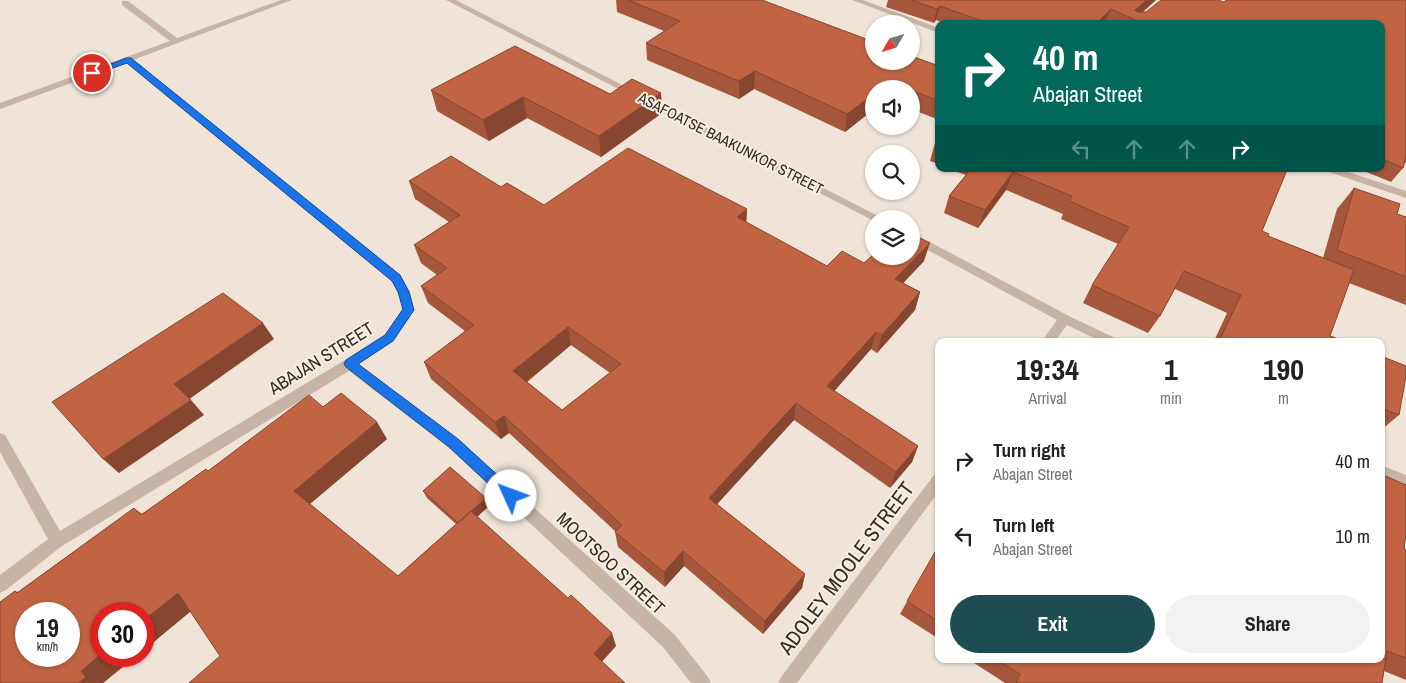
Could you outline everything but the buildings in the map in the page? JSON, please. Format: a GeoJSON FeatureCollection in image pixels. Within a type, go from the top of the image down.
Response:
{"type":"FeatureCollection","features":[{"type":"Feature","properties":{"kind":"street"},"geometry":{"type":"LineString","coordinates":[[0,106],[288,0]]}},
{"type":"Feature","properties":{"kind":"street","name":"ASAFOATSE BAAKUNKOR STREET"},"geometry":{"type":"LineString","coordinates":[[450,0],[865,212]]}},
{"type":"Feature","properties":{"kind":"street"},"geometry":{"type":"LineString","coordinates":[[856,0],[935,30]]}},
{"type":"Feature","properties":{"kind":"street"},"geometry":{"type":"LineString","coordinates":[[125,3],[177,42]]}},
{"type":"Feature","properties":{"kind":"street","name":"ABAJAN STREET"},"geometry":{"type":"LineString","coordinates":[[0,585],[57,541],[350,364],[389,338],[408,310],[404,292],[396,278],[128,60]]}},
{"type":"Feature","properties":{"kind":"street"},"geometry":{"type":"LineString","coordinates":[[1339,172],[1406,195]]}},
{"type":"Feature","properties":{"kind":"street"},"geometry":{"type":"LineString","coordinates":[[920,241],[1065,319],[1105,338]]}},
{"type":"Feature","properties":{"kind":"street"},"geometry":{"type":"LineString","coordinates":[[1050,338],[1065,319]]}},
{"type":"Feature","properties":{"kind":"street","name":"MOOTSOO STREET"},"geometry":{"type":"LineString","coordinates":[[350,364],[453,443],[669,642],[702,683]]}},
{"type":"Feature","properties":{"kind":"street"},"geometry":{"type":"LineString","coordinates":[[0,439],[57,541]]}},
{"type":"Feature","properties":{"kind":"street"},"geometry":{"type":"LineString","coordinates":[[1385,473],[1406,481]]}},
{"type":"Feature","properties":{"kind":"street","name":"ADOLEY MOOLE STREET"},"geometry":{"type":"LineString","coordinates":[[787,683],[935,483]]}},
{"type":"Feature","properties":{"kind":"route"},"geometry":{"type":"LineString","coordinates":[[92,73],[128,60],[396,278],[404,292],[408,310],[389,338],[350,364],[453,443],[511,496]]}}]}
